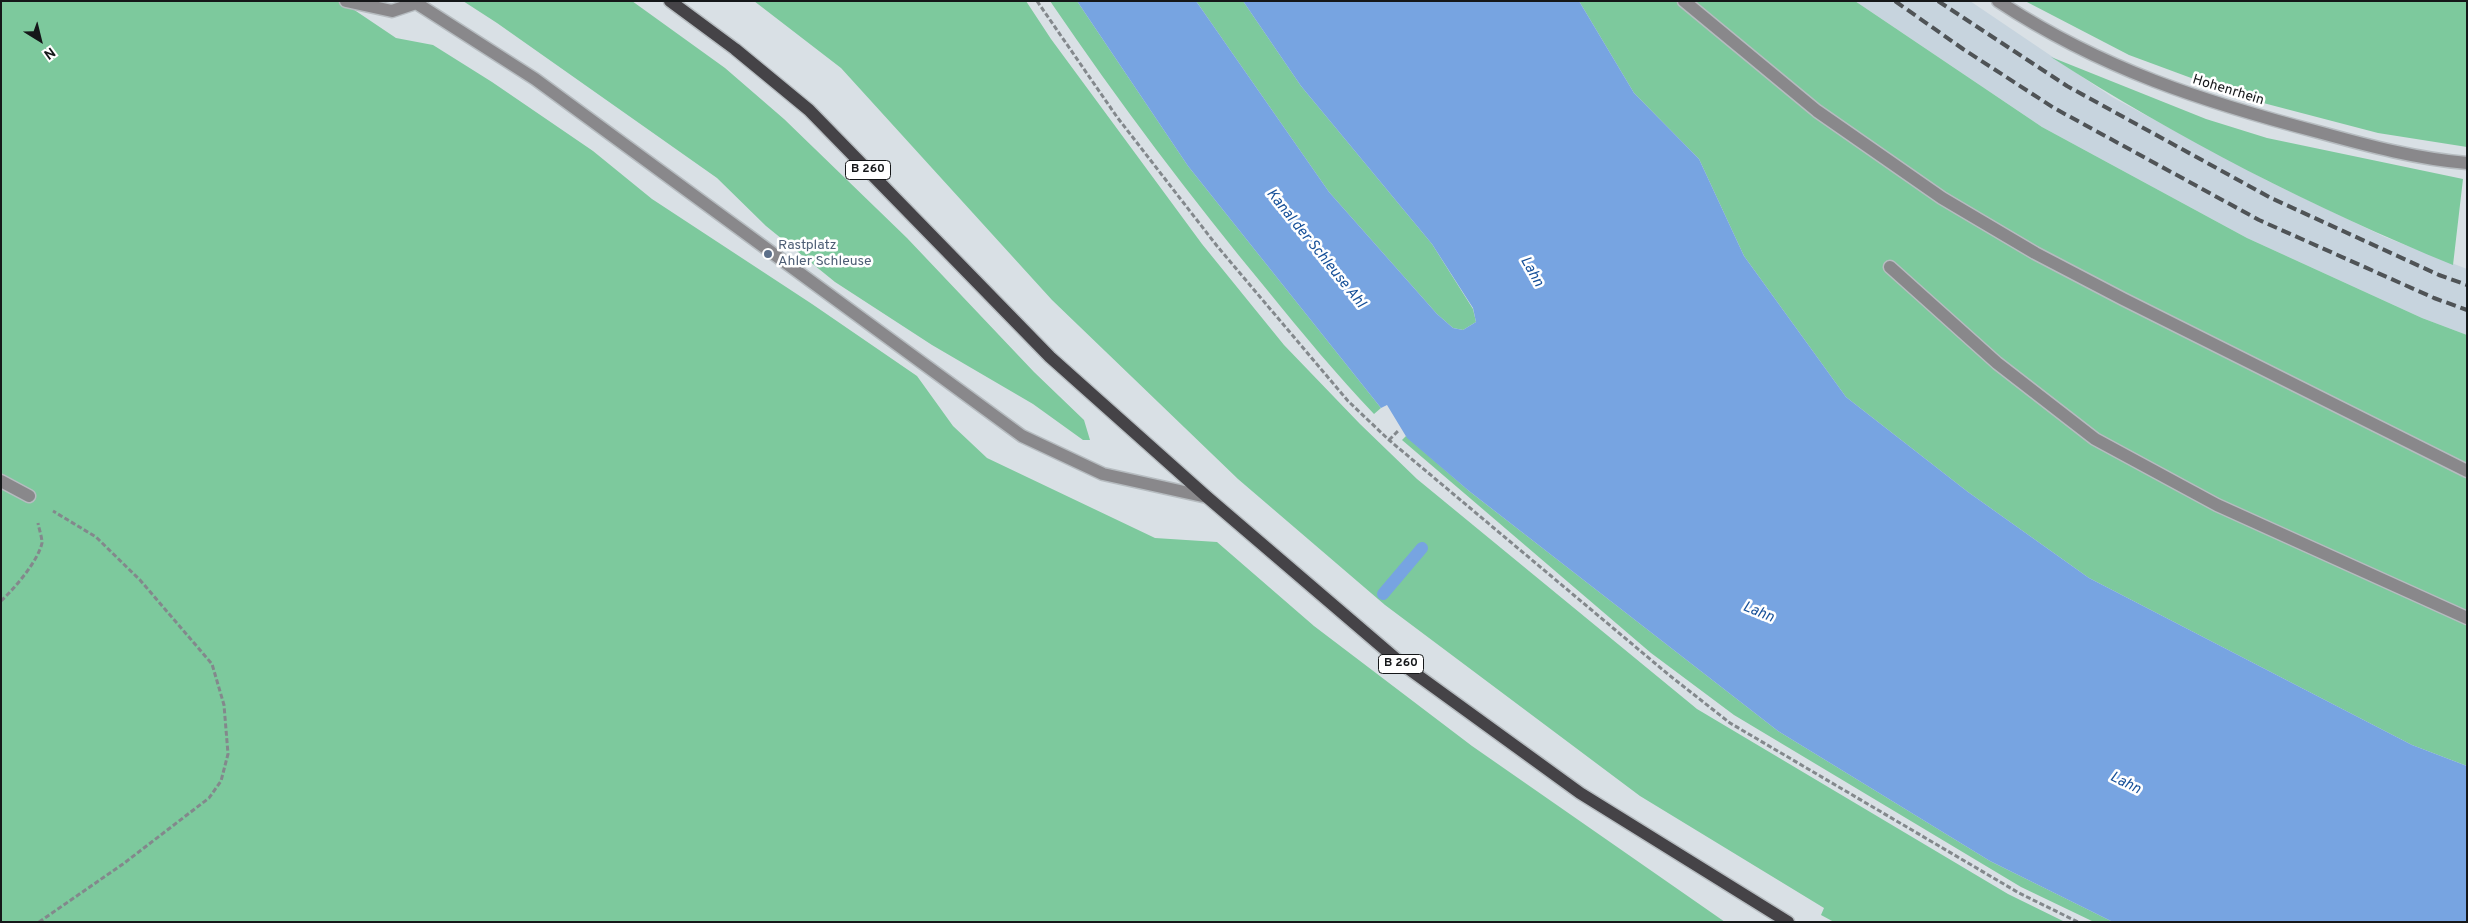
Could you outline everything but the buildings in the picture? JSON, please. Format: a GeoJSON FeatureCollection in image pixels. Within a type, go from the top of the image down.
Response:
{"type":"FeatureCollection","features":[{"type":"Feature","properties":{"kind":"main road","name":"B 260"},"geometry":{"type":"LineString","coordinates":[[670,1],[735,48],[809,110],[1050,357],[1208,498],[1402,664],[1580,793],[1788,922]]}},
{"type":"Feature","properties":{"kind":"street"},"geometry":{"type":"LineString","coordinates":[[346,1],[392,11],[415,2],[535,79],[1022,436],[1102,474],[1208,498]]}},
{"type":"Feature","properties":{"kind":"street"},"geometry":{"type":"LineString","coordinates":[[1684,1],[1816,110],[1942,198],[2035,253],[2123,299],[2467,471]]}},
{"type":"Feature","properties":{"kind":"street","name":"Hohenrhein"},"geometry":{"type":"LineString","coordinates":[[1998,1],[2034,25],[2110,64],[2179,92],[2255,116],[2386,150],[2467,163]]}},
{"type":"Feature","properties":{"kind":"street"},"geometry":{"type":"LineString","coordinates":[[1890,267],[1997,363],[2095,439],[2217,505],[2467,618]]}},
{"type":"Feature","properties":{"kind":"street"},"geometry":{"type":"LineString","coordinates":[[1,481],[29,496]]}},
{"type":"Feature","properties":{"kind":"path"},"geometry":{"type":"LineString","coordinates":[[1037,1],[1117,117],[1217,246],[1348,401],[1389,440],[1669,675],[1730,723],[2019,893],[2078,922]]}},
{"type":"Feature","properties":{"kind":"path"},"geometry":{"type":"LineString","coordinates":[[1389,440],[1398,431]]}},
{"type":"Feature","properties":{"kind":"path"},"geometry":{"type":"LineString","coordinates":[[1,601],[13,590],[31,564],[42,542],[29,496]]}},
{"type":"Feature","properties":{"kind":"path"},"geometry":{"type":"LineString","coordinates":[[29,496],[96,537],[140,580],[212,664],[224,705],[228,754],[221,781],[209,798],[123,864],[39,922]]}},
{"type":"Feature","properties":{"kind":"shaded area"},"geometry":{"type":"Polygon","coordinates":[[[1855,1],[1970,1],[2112,97],[2266,180],[2385,237],[2467,269],[2467,335],[2422,318],[2247,238],[2042,127],[1855,1]]]}},
{"type":"Feature","properties":{"kind":"green space"},"geometry":{"type":"Polygon","coordinates":[[[1,1],[341,1],[396,38],[433,45],[492,82],[593,151],[652,199],[812,304],[917,376],[953,426],[987,458],[1155,538],[1217,542],[1314,626],[1472,746],[1725,922],[1,922],[1,1]]]}},
{"type":"Feature","properties":{"kind":"green space"},"geometry":{"type":"Polygon","coordinates":[[[463,1],[632,1],[725,68],[784,119],[907,238],[1034,372],[1084,420],[1090,440],[1083,440],[1033,404],[932,345],[835,282],[766,226],[717,178],[463,1]]]}},
{"type":"Feature","properties":{"kind":"green space"},"geometry":{"type":"Polygon","coordinates":[[[754,1],[1026,1],[1051,39],[1202,244],[1284,345],[1360,424],[1417,479],[1697,709],[2008,894],[2065,922],[1834,922],[1821,915],[1824,908],[1640,796],[1385,605],[1238,479],[1052,300],[841,68],[754,1]]]}},
{"type":"Feature","properties":{"kind":"green space"},"geometry":{"type":"Polygon","coordinates":[[[1050,1],[1077,1],[1188,166],[1381,408],[1374,414],[1307,338],[1211,221],[1156,149],[1050,1]]]}},
{"type":"Feature","properties":{"kind":"green space"},"geometry":{"type":"Polygon","coordinates":[[[1196,1],[1243,1],[1301,86],[1432,244],[1473,309],[1476,322],[1463,330],[1453,328],[1437,314],[1329,192],[1196,1]]]}},
{"type":"Feature","properties":{"kind":"green space"},"geometry":{"type":"Polygon","coordinates":[[[1579,1],[1855,1],[2042,127],[2247,238],[2422,318],[2467,335],[2467,766],[2412,745],[2089,578],[1968,492],[1846,397],[1744,256],[1699,159],[1634,93],[1579,1]]]}},
{"type":"Feature","properties":{"kind":"green space"},"geometry":{"type":"Polygon","coordinates":[[[2025,1],[2467,1],[2467,147],[2378,133],[2248,99],[2129,55],[2025,1]]]}},
{"type":"Feature","properties":{"kind":"green space"},"geometry":{"type":"Polygon","coordinates":[[[2051,57],[2206,119],[2267,138],[2463,179],[2453,265],[2298,196],[2197,144],[2051,57]]]}},
{"type":"Feature","properties":{"kind":"green space"},"geometry":{"type":"Polygon","coordinates":[[[1406,436],[1469,491],[1778,731],[1990,861],[2113,922],[2094,922],[2021,887],[1734,715],[1651,653],[1402,440],[1406,436]]]}},
{"type":"Feature","properties":{"kind":"water"},"geometry":{"type":"Polygon","coordinates":[[[1077,1],[1196,1],[1329,192],[1437,314],[1453,328],[1463,330],[1476,322],[1473,308],[1432,244],[1301,86],[1243,1],[1579,1],[1634,93],[1699,159],[1744,256],[1846,397],[1968,492],[2089,578],[2412,745],[2467,766],[2467,922],[2113,922],[1990,861],[1778,731],[1469,491],[1407,438],[1387,405],[1381,408],[1188,166],[1077,1]]]}},
{"type":"Feature","properties":{"kind":"waterway"},"geometry":{"type":"LineString","coordinates":[[1383,594],[1422,548]]}},
{"type":"Feature","properties":{"kind":"railway"},"geometry":{"type":"LineString","coordinates":[[1895,1],[1963,49],[2054,108],[2259,220],[2434,298],[2467,310]]}},
{"type":"Feature","properties":{"kind":"railway"},"geometry":{"type":"LineString","coordinates":[[1938,1],[2067,86],[2271,198],[2439,275],[2467,285]]}},
{"type":"Feature","properties":{"kind":"place","name":"Rastplatz Ahler Schleuse"},"geometry":{"type":"Point","coordinates":[768,254]}},
{"type":"Feature","properties":{"kind":"water label","name":"Kanal der Schleuse Ahl"},"geometry":{"type":"Point","coordinates":[1315,249]}},
{"type":"Feature","properties":{"kind":"water label","name":"Lahn"},"geometry":{"type":"Point","coordinates":[1531,272]}},
{"type":"Feature","properties":{"kind":"water label","name":"Lahn"},"geometry":{"type":"Point","coordinates":[1758,613]}},
{"type":"Feature","properties":{"kind":"water label","name":"Lahn"},"geometry":{"type":"Point","coordinates":[2125,784]}}]}
